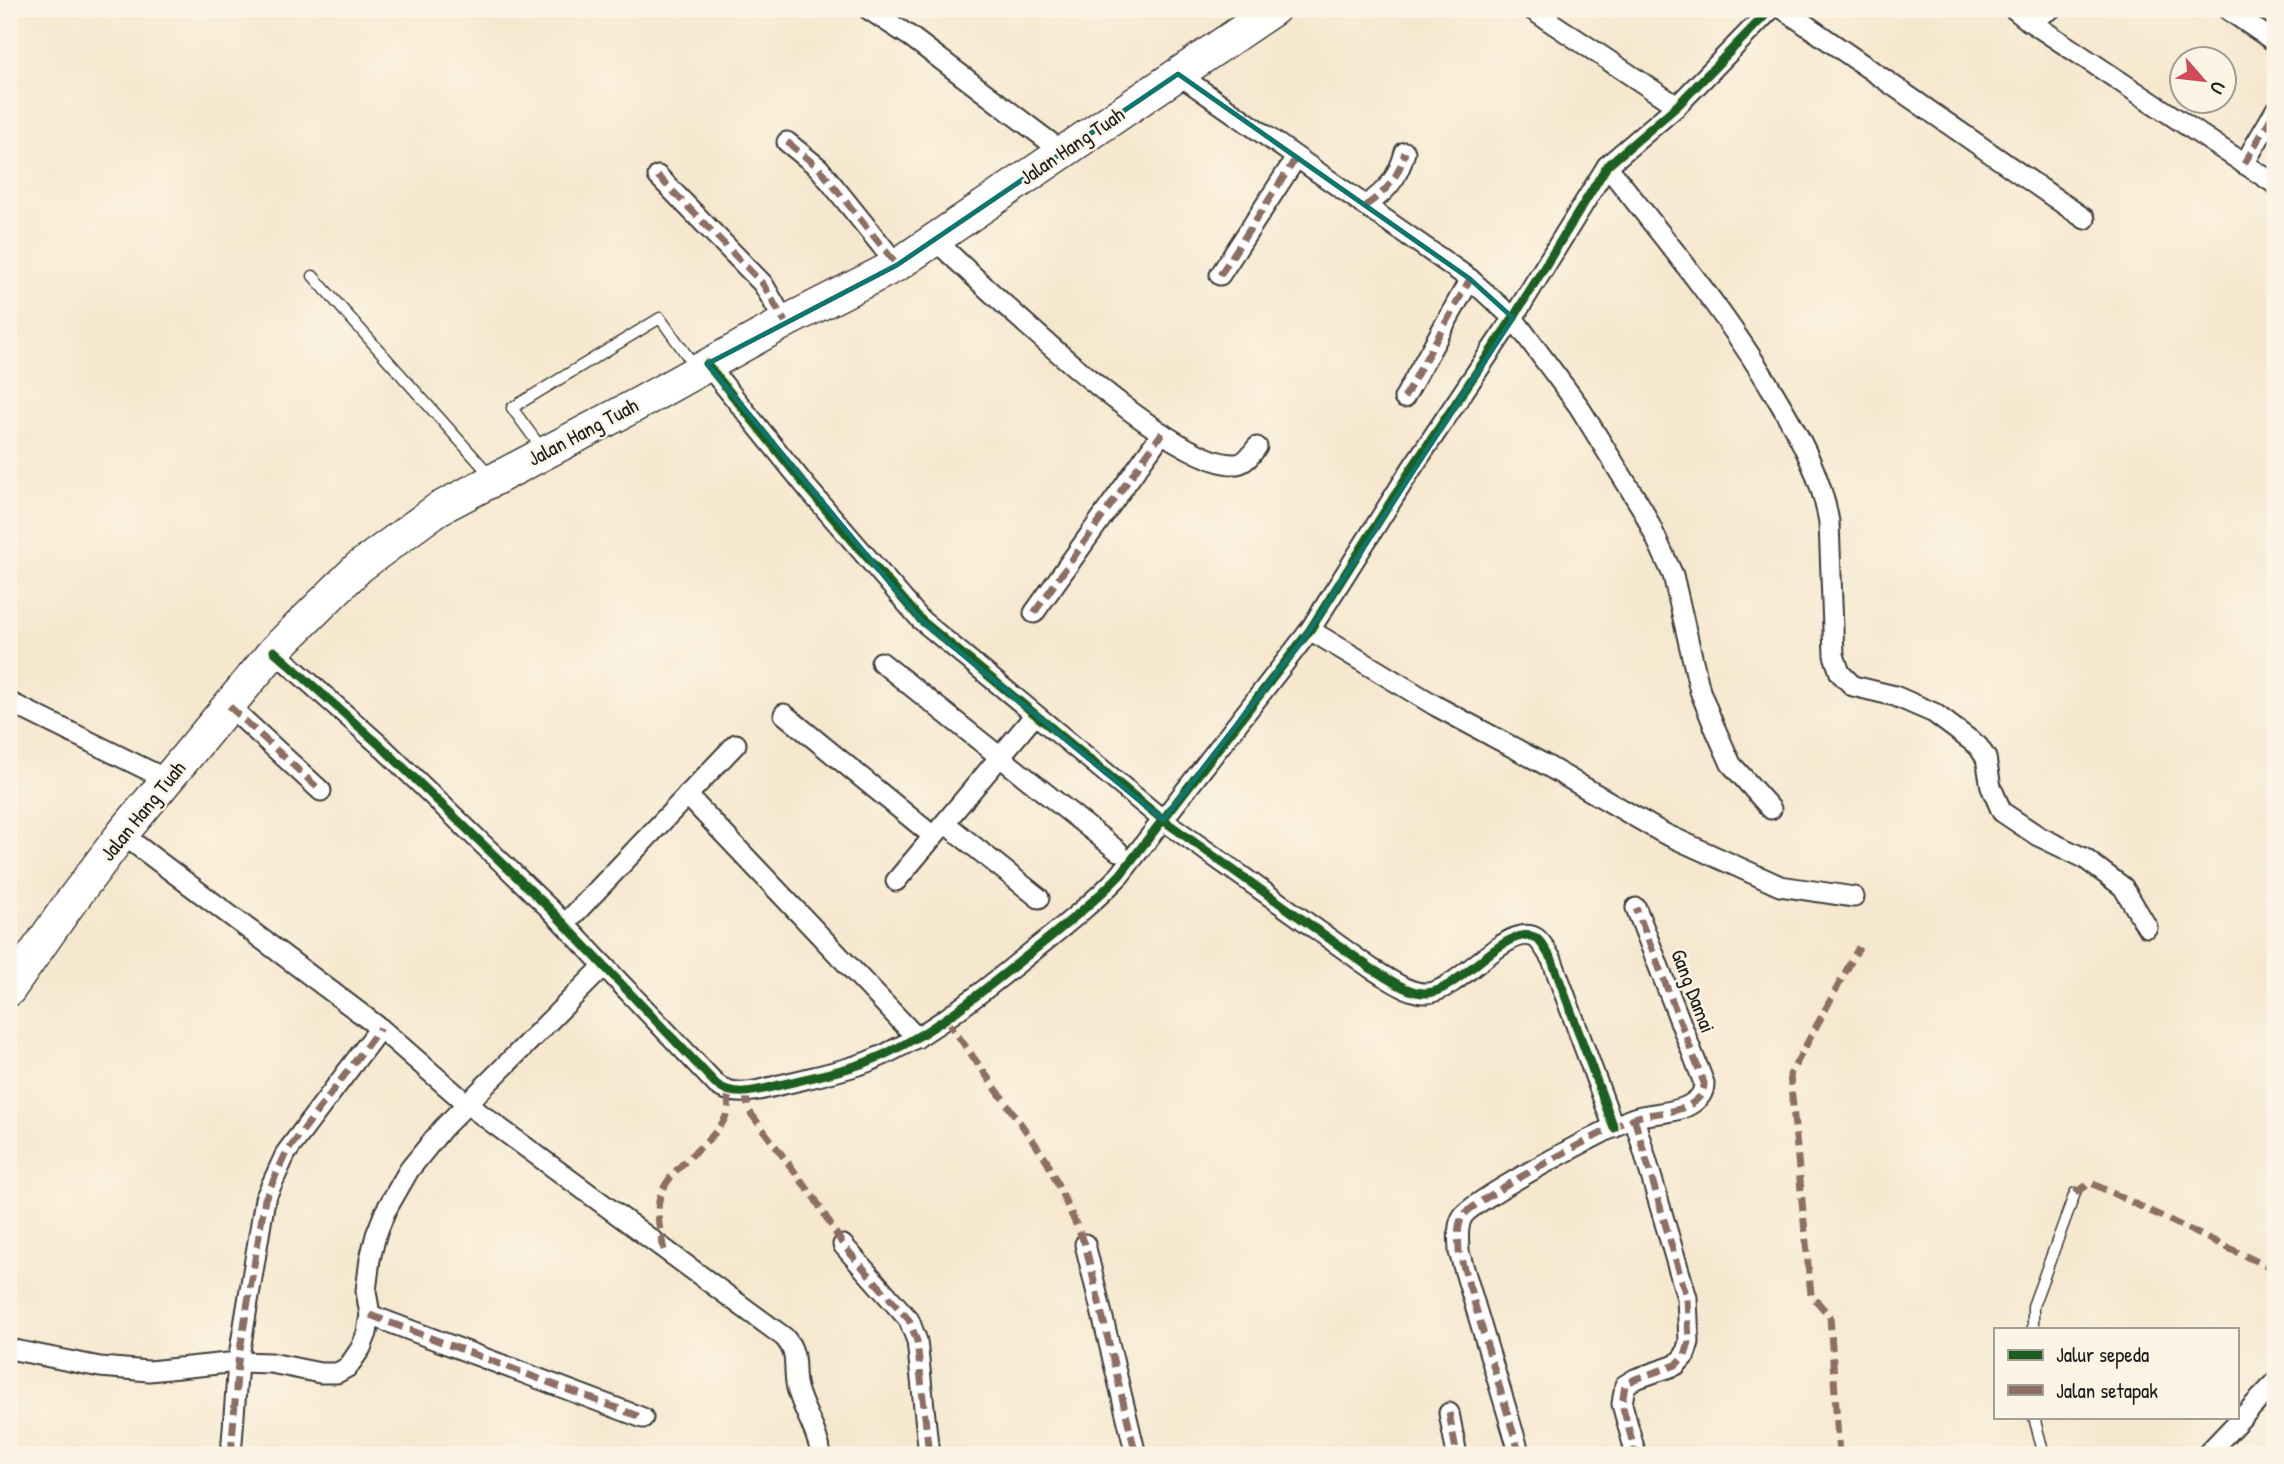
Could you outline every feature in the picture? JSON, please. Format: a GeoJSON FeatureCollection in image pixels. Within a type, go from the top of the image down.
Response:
{"type":"FeatureCollection","features":[{"type":"Feature","properties":{"kind":"main road","name":"Jalan Hang Tuah"},"geometry":{"type":"LineString","coordinates":[[9,990],[67,906],[122,834],[274,651],[359,567],[438,509],[785,322],[897,265],[1275,9]]}},
{"type":"Feature","properties":{"kind":"street"},"geometry":{"type":"LineString","coordinates":[[868,9],[911,37],[1063,152]]}},
{"type":"Feature","properties":{"kind":"street"},"geometry":{"type":"LineString","coordinates":[[1531,9],[1677,106]]}},
{"type":"Feature","properties":{"kind":"street"},"geometry":{"type":"LineString","coordinates":[[274,651],[383,748],[565,924],[727,1092],[745,1092],[844,1070],[917,1038],[979,994],[1096,900],[1120,875],[1310,630],[1412,468],[1513,318],[1607,166],[1677,106],[1771,9]]}},
{"type":"Feature","properties":{"kind":"street"},"geometry":{"type":"LineString","coordinates":[[1783,9],[2085,219]]}},
{"type":"Feature","properties":{"kind":"street"},"geometry":{"type":"LineString","coordinates":[[2022,15],[2051,9]]}},
{"type":"Feature","properties":{"kind":"street"},"geometry":{"type":"LineString","coordinates":[[2227,9],[2275,42]]}},
{"type":"Feature","properties":{"kind":"street"},"geometry":{"type":"LineString","coordinates":[[2022,15],[2275,184]]}},
{"type":"Feature","properties":{"kind":"street"},"geometry":{"type":"LineString","coordinates":[[1178,74],[1470,279],[1513,318],[1578,405],[1643,510],[1673,575],[1700,691],[1714,726],[1731,764],[1771,809]]}},
{"type":"Feature","properties":{"kind":"street"},"geometry":{"type":"LineString","coordinates":[[2244,164],[2275,111]]}},
{"type":"Feature","properties":{"kind":"street"},"geometry":{"type":"LineString","coordinates":[[787,142],[819,168],[897,265]]}},
{"type":"Feature","properties":{"kind":"street"},"geometry":{"type":"LineString","coordinates":[[1365,206],[1392,185],[1405,152]]}},
{"type":"Feature","properties":{"kind":"street"},"geometry":{"type":"LineString","coordinates":[[1220,275],[1296,158]]}},
{"type":"Feature","properties":{"kind":"street"},"geometry":{"type":"LineString","coordinates":[[1607,166],[1679,257],[1750,354],[1814,465],[1829,522],[1834,655],[1840,673],[1853,685],[1895,696],[1934,713],[1978,746],[1986,758],[1991,787],[2002,812],[2038,836],[2084,858],[2123,887],[2147,927]]}},
{"type":"Feature","properties":{"kind":"street"},"geometry":{"type":"LineString","coordinates":[[658,176],[763,284],[785,322]]}},
{"type":"Feature","properties":{"kind":"street"},"geometry":{"type":"LineString","coordinates":[[935,240],[1056,352],[1163,433],[1202,455],[1235,464],[1242,462],[1257,447]]}},
{"type":"Feature","properties":{"kind":"street"},"geometry":{"type":"LineString","coordinates":[[1404,398],[1470,279]]}},
{"type":"Feature","properties":{"kind":"street"},"geometry":{"type":"LineString","coordinates":[[702,367],[921,620],[1163,820],[1372,970],[1409,990],[1427,993],[1451,985],[1508,940],[1524,934],[1536,939],[1552,960],[1614,1128]]}},
{"type":"Feature","properties":{"kind":"street"},"geometry":{"type":"LineString","coordinates":[[1034,613],[1163,433]]}},
{"type":"Feature","properties":{"kind":"street"},"geometry":{"type":"LineString","coordinates":[[1310,630],[1436,706],[1683,843],[1780,886],[1854,897]]}},
{"type":"Feature","properties":{"kind":"street"},"geometry":{"type":"LineString","coordinates":[[881,662],[1118,851]]}},
{"type":"Feature","properties":{"kind":"street"},"geometry":{"type":"LineString","coordinates":[[9,702],[168,780]]}},
{"type":"Feature","properties":{"kind":"street"},"geometry":{"type":"LineString","coordinates":[[229,706],[321,791]]}},
{"type":"Feature","properties":{"kind":"street"},"geometry":{"type":"LineString","coordinates":[[784,714],[939,830],[1039,898]]}},
{"type":"Feature","properties":{"kind":"street"},"geometry":{"type":"LineString","coordinates":[[896,881],[1034,716]]}},
{"type":"Feature","properties":{"kind":"street"},"geometry":{"type":"LineString","coordinates":[[565,924],[736,744]]}},
{"type":"Feature","properties":{"kind":"street"},"geometry":{"type":"LineString","coordinates":[[687,795],[917,1038]]}},
{"type":"Feature","properties":{"kind":"street"},"geometry":{"type":"LineString","coordinates":[[122,834],[380,1028],[467,1104],[784,1337],[796,1356],[797,1387],[816,1433],[821,1455]]}},
{"type":"Feature","properties":{"kind":"street","name":"Gang Damai"},"geometry":{"type":"LineString","coordinates":[[1634,1118],[1688,1106],[1700,1098],[1704,1091],[1704,1083],[1636,908]]}},
{"type":"Feature","properties":{"kind":"street"},"geometry":{"type":"LineString","coordinates":[[9,1349],[100,1367],[149,1371],[237,1362],[271,1363],[320,1373],[337,1373],[348,1367],[367,1333],[370,1315],[366,1292],[370,1259],[385,1212],[409,1170],[425,1148],[467,1104],[604,966]]}},
{"type":"Feature","properties":{"kind":"street"},"geometry":{"type":"LineString","coordinates":[[231,1455],[237,1362],[265,1199],[286,1153],[380,1028]]}},
{"type":"Feature","properties":{"kind":"street"},"geometry":{"type":"LineString","coordinates":[[1520,1455],[1460,1252],[1458,1229],[1462,1216],[1484,1197],[1634,1118],[1687,1298],[1689,1342],[1685,1354],[1676,1365],[1625,1385],[1622,1404],[1636,1455]]}},
{"type":"Feature","properties":{"kind":"street"},"geometry":{"type":"LineString","coordinates":[[1085,1244],[1136,1455]]}},
{"type":"Feature","properties":{"kind":"street"},"geometry":{"type":"LineString","coordinates":[[844,1245],[909,1320],[917,1341],[929,1455]]}},
{"type":"Feature","properties":{"kind":"street"},"geometry":{"type":"LineString","coordinates":[[370,1315],[643,1418]]}},
{"type":"Feature","properties":{"kind":"street"},"geometry":{"type":"LineString","coordinates":[[2206,1455],[2275,1383]]}},
{"type":"Feature","properties":{"kind":"street"},"geometry":{"type":"LineString","coordinates":[[1449,1413],[1457,1455]]}},
{"type":"Feature","properties":{"kind":"lane"},"geometry":{"type":"LineString","coordinates":[[313,276],[494,479]]}},
{"type":"Feature","properties":{"kind":"lane"},"geometry":{"type":"LineString","coordinates":[[544,453],[512,408],[660,318],[702,367]]}},
{"type":"Feature","properties":{"kind":"lane"},"geometry":{"type":"LineString","coordinates":[[2033,1328],[2033,1306],[2075,1193]]}},
{"type":"Feature","properties":{"kind":"lane"},"geometry":{"type":"LineString","coordinates":[[2034,1418],[2044,1455]]}},
{"type":"Feature","properties":{"kind":"highlighted area"},"geometry":{"type":"Polygon","coordinates":[[[1178,74],[1470,279],[1513,318],[1310,630],[1163,820],[921,620],[707,364],[897,265],[1178,74]]]}},
{"type":"Feature","properties":{"kind":"marked path"},"geometry":{"type":"LineString","coordinates":[[2244,164],[2275,111]]}},
{"type":"Feature","properties":{"kind":"marked path"},"geometry":{"type":"LineString","coordinates":[[787,142],[819,168],[897,265]]}},
{"type":"Feature","properties":{"kind":"marked path"},"geometry":{"type":"LineString","coordinates":[[1365,206],[1391,183],[1405,152]]}},
{"type":"Feature","properties":{"kind":"marked path"},"geometry":{"type":"LineString","coordinates":[[1220,275],[1296,158]]}},
{"type":"Feature","properties":{"kind":"marked path"},"geometry":{"type":"LineString","coordinates":[[658,176],[763,284],[785,322]]}},
{"type":"Feature","properties":{"kind":"marked path"},"geometry":{"type":"LineString","coordinates":[[1404,398],[1470,279]]}},
{"type":"Feature","properties":{"kind":"marked path"},"geometry":{"type":"LineString","coordinates":[[1034,613],[1162,433]]}},
{"type":"Feature","properties":{"kind":"marked path"},"geometry":{"type":"LineString","coordinates":[[229,706],[321,791]]}},
{"type":"Feature","properties":{"kind":"marked path"},"geometry":{"type":"LineString","coordinates":[[1520,1455],[1459,1252],[1459,1224],[1463,1216],[1491,1195],[1572,1148],[1634,1118],[1685,1107],[1701,1095],[1704,1083],[1636,908]]}},
{"type":"Feature","properties":{"kind":"marked path"},"geometry":{"type":"LineString","coordinates":[[1839,1455],[1830,1316],[1811,1295],[1790,1075],[1859,947]]}},
{"type":"Feature","properties":{"kind":"marked path"},"geometry":{"type":"LineString","coordinates":[[946,1019],[1046,1159],[1085,1244],[1136,1455]]}},
{"type":"Feature","properties":{"kind":"marked path"},"geometry":{"type":"LineString","coordinates":[[231,1455],[238,1362],[265,1199],[286,1153],[380,1028]]}},
{"type":"Feature","properties":{"kind":"marked path"},"geometry":{"type":"LineString","coordinates":[[664,1250],[658,1214],[665,1185],[675,1171],[724,1121],[728,1107],[727,1092]]}},
{"type":"Feature","properties":{"kind":"marked path"},"geometry":{"type":"LineString","coordinates":[[745,1092],[749,1111],[815,1199],[843,1245],[909,1320],[917,1341],[929,1455]]}},
{"type":"Feature","properties":{"kind":"marked path"},"geometry":{"type":"LineString","coordinates":[[1634,1118],[1687,1298],[1689,1342],[1685,1355],[1676,1365],[1625,1385],[1622,1404],[1636,1455]]}},
{"type":"Feature","properties":{"kind":"marked path"},"geometry":{"type":"LineString","coordinates":[[2075,1193],[2091,1183],[2275,1270]]}},
{"type":"Feature","properties":{"kind":"marked path"},"geometry":{"type":"LineString","coordinates":[[370,1315],[643,1418]]}},
{"type":"Feature","properties":{"kind":"marked path"},"geometry":{"type":"LineString","coordinates":[[1449,1413],[1457,1455]]}},
{"type":"Feature","properties":{"kind":"cycle path"},"geometry":{"type":"LineString","coordinates":[[274,651],[383,748],[550,909],[717,1085],[733,1091],[750,1092],[836,1072],[889,1053],[968,1003],[1073,918],[1120,875],[1310,630],[1412,468],[1513,318],[1607,166],[1677,106],[1771,9]]}},
{"type":"Feature","properties":{"kind":"cycle path"},"geometry":{"type":"LineString","coordinates":[[707,364],[808,489],[921,620],[1163,820],[1372,969],[1405,988],[1427,993],[1454,981],[1512,939],[1525,935],[1536,938],[1552,960],[1614,1128]]}}]}
